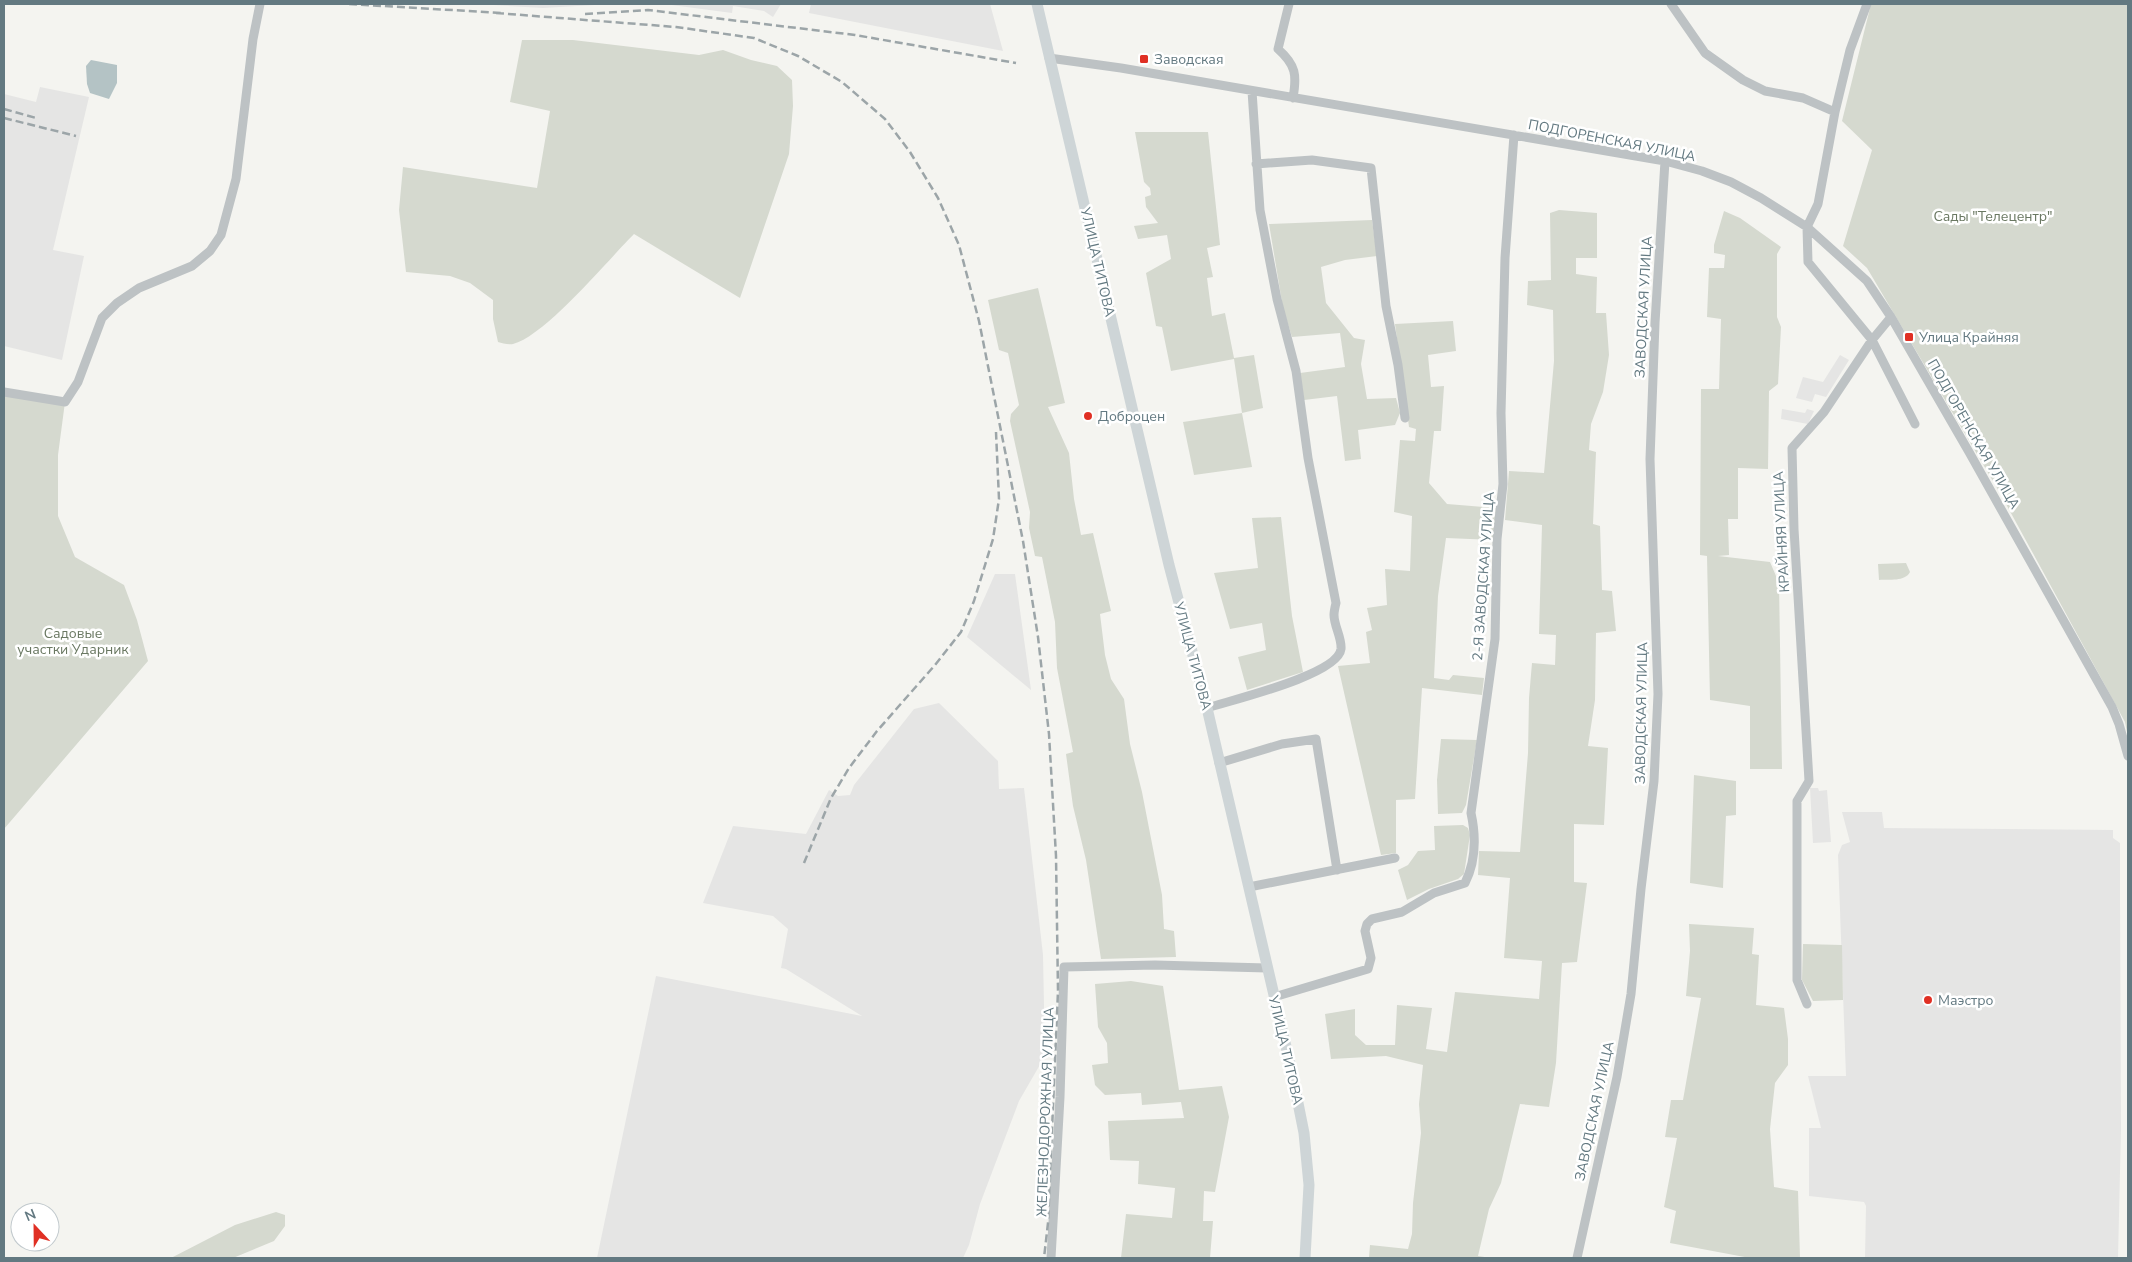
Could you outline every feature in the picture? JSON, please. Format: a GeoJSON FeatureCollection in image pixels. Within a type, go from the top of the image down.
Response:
{"type":"FeatureCollection","features":[{"type":"Feature","properties":{"kind":"main road","name":"УЛИЦА ТИТОВА"},"geometry":{"type":"LineString","coordinates":[[1037,4],[1169,565],[1207,708],[1304,1133],[1309,1185],[1305,1258]]}},
{"type":"Feature","properties":{"kind":"street"},"geometry":{"type":"LineString","coordinates":[[4,392],[65,402],[78,382],[102,318],[117,303],[140,288],[192,266],[210,250],[221,235],[236,179],[253,39],[260,4]]}},
{"type":"Feature","properties":{"kind":"street"},"geometry":{"type":"LineString","coordinates":[[1288,4],[1278,49],[1287,58],[1297,78],[1293,98]]}},
{"type":"Feature","properties":{"kind":"street"},"geometry":{"type":"LineString","coordinates":[[1671,4],[1705,53],[1743,80],[1766,91],[1803,98],[1834,112]]}},
{"type":"Feature","properties":{"kind":"street"},"geometry":{"type":"LineString","coordinates":[[1867,4],[1850,50],[1834,112],[1818,204],[1807,227],[1808,262],[1872,340],[1915,424]]}},
{"type":"Feature","properties":{"kind":"street","name":"ПОДГОРЕНСКАЯ УЛИЦА"},"geometry":{"type":"LineString","coordinates":[[1049,58],[1665,161],[1702,170],[1731,182],[1807,227],[1867,281],[1891,317],[2107,699],[2119,724],[2128,756]]}},
{"type":"Feature","properties":{"kind":"street"},"geometry":{"type":"LineString","coordinates":[[1207,708],[1302,678],[1326,668],[1337,659],[1341,648],[1334,615],[1336,603],[1308,458],[1296,371],[1277,299],[1260,210],[1252,91]]}},
{"type":"Feature","properties":{"kind":"street","name":"2-Я ЗАВОДСКАЯ УЛИЦА"},"geometry":{"type":"LineString","coordinates":[[1274,997],[1357,974],[1368,969],[1371,958],[1365,931],[1367,924],[1372,919],[1402,912],[1434,893],[1465,882],[1472,870],[1475,830],[1471,813],[1496,639],[1497,539],[1503,484],[1501,413],[1505,258],[1514,135]]}},
{"type":"Feature","properties":{"kind":"street"},"geometry":{"type":"LineString","coordinates":[[1256,164],[1312,160],[1371,168],[1386,306],[1398,365],[1405,418]]}},
{"type":"Feature","properties":{"kind":"street","name":"ЗАВОДСКАЯ УЛИЦА"},"geometry":{"type":"LineString","coordinates":[[1576,1258],[1616,1077],[1632,994],[1641,889],[1654,781],[1658,694],[1650,459],[1654,323],[1665,161]]}},
{"type":"Feature","properties":{"kind":"street","name":"КРАЙНЯЯ УЛИЦА"},"geometry":{"type":"LineString","coordinates":[[1807,1004],[1797,980],[1797,801],[1809,779],[1794,529],[1792,448],[1824,412],[1872,340],[1891,317]]}},
{"type":"Feature","properties":{"kind":"street"},"geometry":{"type":"LineString","coordinates":[[1219,763],[1282,744],[1316,739],[1337,870]]}},
{"type":"Feature","properties":{"kind":"street"},"geometry":{"type":"LineString","coordinates":[[1249,887],[1395,858]]}},
{"type":"Feature","properties":{"kind":"street","name":"ЖЕЛЕЗНОДОРОЖНАЯ УЛИЦА"},"geometry":{"type":"LineString","coordinates":[[1051,1258],[1060,1106],[1064,967],[1155,965],[1267,968]]}},
{"type":"Feature","properties":{"kind":"shaded area"},"geometry":{"type":"Polygon","coordinates":[[[477,4],[596,4],[543,8],[477,4]]]}},
{"type":"Feature","properties":{"kind":"shaded area"},"geometry":{"type":"Polygon","coordinates":[[[664,4],[781,4],[773,17],[764,11],[733,6],[732,13],[664,4]]]}},
{"type":"Feature","properties":{"kind":"shaded area"},"geometry":{"type":"Polygon","coordinates":[[[811,4],[990,4],[1003,51],[809,13],[811,4]]]}},
{"type":"Feature","properties":{"kind":"shaded area"},"geometry":{"type":"Polygon","coordinates":[[[91,60],[117,65],[117,83],[109,99],[90,93],[87,84],[86,66],[91,60]]]}},
{"type":"Feature","properties":{"kind":"shaded area"},"geometry":{"type":"Polygon","coordinates":[[[40,87],[89,97],[53,250],[84,256],[62,360],[4,346],[4,94],[36,102],[40,87]]]}},
{"type":"Feature","properties":{"kind":"shaded area"},"geometry":{"type":"Polygon","coordinates":[[[1840,355],[1849,360],[1826,397],[1815,394],[1812,402],[1796,398],[1803,377],[1823,382],[1840,355]]]}},
{"type":"Feature","properties":{"kind":"shaded area"},"geometry":{"type":"Polygon","coordinates":[[[1782,409],[1805,413],[1807,409],[1814,411],[1808,424],[1781,419],[1782,409]]]}},
{"type":"Feature","properties":{"kind":"shaded area"},"geometry":{"type":"Polygon","coordinates":[[[995,574],[1015,574],[1031,690],[967,637],[995,574]]]}},
{"type":"Feature","properties":{"kind":"shaded area"},"geometry":{"type":"Polygon","coordinates":[[[939,703],[998,761],[999,789],[1024,788],[1043,955],[1045,1056],[1019,1101],[980,1204],[969,1245],[963,1258],[597,1258],[656,976],[862,1016],[786,969],[781,968],[788,929],[773,916],[703,903],[733,826],[806,834],[829,790],[838,796],[850,795],[854,785],[914,709],[939,703]]]}},
{"type":"Feature","properties":{"kind":"shaded area"},"geometry":{"type":"Polygon","coordinates":[[[1810,788],[1818,788],[1819,791],[1827,790],[1831,842],[1813,843],[1810,788]]]}},
{"type":"Feature","properties":{"kind":"shaded area"},"geometry":{"type":"Polygon","coordinates":[[[1842,812],[1882,812],[1884,828],[2113,830],[2113,838],[2120,843],[2121,1129],[2118,1258],[1865,1258],[1866,1206],[1864,1202],[1809,1196],[1809,1128],[1821,1128],[1808,1076],[1846,1076],[1838,855],[1842,845],[1850,842],[1842,812]]]}},
{"type":"Feature","properties":{"kind":"green space","name":"Сады \"Телецентр\""},"geometry":{"type":"Polygon","coordinates":[[[1871,4],[2128,4],[2128,737],[2125,722],[2000,493],[1867,268],[1843,246],[1872,150],[1842,121],[1871,4]]]}},
{"type":"Feature","properties":{"kind":"green space"},"geometry":{"type":"Polygon","coordinates":[[[522,40],[573,40],[699,55],[723,50],[751,60],[777,66],[792,80],[793,106],[789,154],[740,298],[634,234],[558,313],[526,338],[509,344],[498,342],[493,319],[493,300],[470,283],[450,276],[406,272],[399,210],[403,167],[537,188],[550,111],[510,102],[522,40]]]}},
{"type":"Feature","properties":{"kind":"green space"},"geometry":{"type":"Polygon","coordinates":[[[1135,132],[1208,132],[1220,245],[1207,248],[1213,277],[1207,278],[1212,316],[1225,313],[1234,358],[1254,355],[1263,408],[1242,413],[1234,359],[1171,371],[1162,327],[1156,326],[1146,273],[1171,259],[1167,235],[1138,239],[1134,226],[1158,223],[1146,207],[1145,197],[1151,195],[1150,188],[1144,182],[1135,132]]]}},
{"type":"Feature","properties":{"kind":"green space"},"geometry":{"type":"Polygon","coordinates":[[[1559,210],[1597,213],[1597,258],[1576,258],[1576,274],[1597,277],[1596,313],[1606,313],[1609,355],[1603,392],[1591,424],[1589,450],[1596,452],[1593,524],[1600,526],[1602,590],[1612,591],[1616,631],[1596,633],[1595,700],[1588,746],[1608,748],[1604,825],[1574,824],[1574,882],[1587,883],[1577,962],[1562,963],[1556,1063],[1549,1107],[1520,1104],[1501,1183],[1489,1209],[1478,1256],[1491,1258],[1369,1258],[1370,1245],[1408,1249],[1412,1234],[1413,1203],[1421,1133],[1419,1104],[1423,1065],[1386,1056],[1331,1059],[1325,1014],[1355,1009],[1355,1035],[1366,1045],[1395,1045],[1397,1005],[1432,1008],[1426,1049],[1447,1052],[1455,992],[1539,999],[1542,961],[1504,958],[1510,878],[1478,875],[1479,851],[1520,852],[1528,753],[1532,663],[1555,665],[1556,635],[1539,634],[1542,525],[1505,520],[1509,471],[1544,473],[1554,361],[1553,310],[1527,305],[1528,281],[1551,280],[1550,213],[1559,210]]]}},
{"type":"Feature","properties":{"kind":"green space"},"geometry":{"type":"Polygon","coordinates":[[[1724,211],[1740,218],[1781,247],[1777,254],[1777,317],[1781,327],[1778,384],[1769,391],[1768,469],[1738,468],[1738,519],[1728,519],[1729,555],[1718,556],[1770,562],[1779,583],[1782,769],[1750,769],[1750,706],[1710,700],[1707,556],[1700,555],[1701,389],[1719,389],[1721,319],[1707,317],[1709,268],[1724,268],[1725,255],[1714,253],[1714,245],[1724,211]]]}},
{"type":"Feature","properties":{"kind":"green space"},"geometry":{"type":"Polygon","coordinates":[[[1372,220],[1377,256],[1345,260],[1321,267],[1326,303],[1354,338],[1365,340],[1361,364],[1367,399],[1396,398],[1400,413],[1395,425],[1358,430],[1361,459],[1345,461],[1337,396],[1304,400],[1300,373],[1345,367],[1340,333],[1292,337],[1283,308],[1269,224],[1372,220]]]}},
{"type":"Feature","properties":{"kind":"green space"},"geometry":{"type":"Polygon","coordinates":[[[1038,288],[1065,403],[1048,407],[1069,453],[1074,499],[1081,535],[1093,533],[1111,611],[1100,614],[1105,655],[1111,679],[1124,699],[1130,744],[1142,792],[1162,895],[1164,929],[1174,931],[1176,957],[1101,959],[1086,860],[1073,806],[1066,754],[1073,752],[1057,668],[1055,622],[1042,557],[1035,556],[1029,528],[1030,512],[1010,421],[1011,414],[1019,405],[1008,353],[999,350],[988,300],[1038,288]]]}},
{"type":"Feature","properties":{"kind":"green space"},"geometry":{"type":"Polygon","coordinates":[[[1453,321],[1456,351],[1428,355],[1431,387],[1444,386],[1441,431],[1434,431],[1429,483],[1447,504],[1496,508],[1494,540],[1446,538],[1438,596],[1434,678],[1449,680],[1453,675],[1484,678],[1482,695],[1422,688],[1415,799],[1396,800],[1396,853],[1381,855],[1338,666],[1370,663],[1366,632],[1372,630],[1367,608],[1387,605],[1385,569],[1410,571],[1412,516],[1394,512],[1400,440],[1415,441],[1416,429],[1409,427],[1395,324],[1453,321]]]}},
{"type":"Feature","properties":{"kind":"green space","name":"Садовые участки Ударник"},"geometry":{"type":"Polygon","coordinates":[[[4,392],[65,402],[58,455],[58,516],[75,557],[124,585],[137,620],[148,661],[4,829],[4,392]]]}},
{"type":"Feature","properties":{"kind":"green space"},"geometry":{"type":"Polygon","coordinates":[[[1242,413],[1252,467],[1194,475],[1183,422],[1242,413]]]}},
{"type":"Feature","properties":{"kind":"green space"},"geometry":{"type":"Polygon","coordinates":[[[1281,517],[1292,616],[1303,672],[1247,690],[1238,657],[1266,650],[1262,623],[1230,629],[1214,573],[1258,568],[1252,518],[1281,517]]]}},
{"type":"Feature","properties":{"kind":"green space"},"geometry":{"type":"Polygon","coordinates":[[[1906,563],[1910,572],[1908,575],[1896,579],[1879,580],[1878,564],[1906,563]]]}},
{"type":"Feature","properties":{"kind":"green space"},"geometry":{"type":"Polygon","coordinates":[[[1441,739],[1477,740],[1466,805],[1462,813],[1438,814],[1437,780],[1441,739]]]}},
{"type":"Feature","properties":{"kind":"green space"},"geometry":{"type":"Polygon","coordinates":[[[1694,775],[1736,781],[1736,815],[1726,816],[1723,888],[1690,883],[1694,775]]]}},
{"type":"Feature","properties":{"kind":"green space"},"geometry":{"type":"Polygon","coordinates":[[[1463,825],[1468,828],[1470,835],[1464,874],[1458,879],[1429,889],[1407,900],[1398,870],[1408,865],[1418,851],[1435,850],[1434,826],[1463,825]]]}},
{"type":"Feature","properties":{"kind":"green space"},"geometry":{"type":"Polygon","coordinates":[[[1689,924],[1754,928],[1752,954],[1759,955],[1756,1005],[1784,1008],[1788,1039],[1788,1065],[1775,1083],[1770,1129],[1774,1187],[1798,1191],[1800,1258],[1750,1258],[1670,1243],[1676,1211],[1664,1207],[1677,1138],[1665,1137],[1671,1100],[1683,1100],[1701,998],[1686,996],[1690,951],[1689,924]]]}},
{"type":"Feature","properties":{"kind":"green space"},"geometry":{"type":"Polygon","coordinates":[[[1803,944],[1842,945],[1843,1000],[1813,1001],[1802,980],[1803,944]]]}},
{"type":"Feature","properties":{"kind":"green space"},"geometry":{"type":"Polygon","coordinates":[[[1131,981],[1163,986],[1179,1090],[1222,1086],[1229,1117],[1215,1192],[1204,1191],[1203,1221],[1213,1221],[1210,1258],[1121,1258],[1126,1214],[1172,1218],[1175,1188],[1138,1184],[1139,1161],[1110,1160],[1108,1121],[1184,1118],[1181,1102],[1142,1105],[1141,1093],[1105,1095],[1095,1085],[1092,1065],[1108,1063],[1107,1043],[1098,1027],[1095,984],[1131,981]]]}},
{"type":"Feature","properties":{"kind":"green space"},"geometry":{"type":"Polygon","coordinates":[[[276,1212],[285,1215],[285,1226],[274,1241],[233,1258],[171,1258],[235,1225],[276,1212]]]}},
{"type":"Feature","properties":{"kind":"railway"},"geometry":{"type":"LineString","coordinates":[[349,4],[502,13]]}},
{"type":"Feature","properties":{"kind":"railway"},"geometry":{"type":"LineString","coordinates":[[585,14],[648,10],[855,35],[1016,63]]}},
{"type":"Feature","properties":{"kind":"railway"},"geometry":{"type":"LineString","coordinates":[[496,13],[676,27],[754,38],[798,56],[842,82],[885,119],[910,152],[938,198],[959,245],[979,321],[1023,541],[1038,637],[1049,734],[1056,856],[1058,991],[1048,1223],[1044,1258]]}},
{"type":"Feature","properties":{"kind":"railway"},"geometry":{"type":"LineString","coordinates":[[4,109],[36,118]]}},
{"type":"Feature","properties":{"kind":"railway"},"geometry":{"type":"LineString","coordinates":[[4,118],[76,136]]}},
{"type":"Feature","properties":{"kind":"railway"},"geometry":{"type":"LineString","coordinates":[[804,863],[831,798],[849,768],[877,731],[935,665],[961,632],[974,601],[993,539],[999,499],[996,432]]}},
{"type":"Feature","properties":{"kind":"place","name":"Заводская"},"geometry":{"type":"Point","coordinates":[1144,59]}},
{"type":"Feature","properties":{"kind":"place","name":"Улица Крайняя"},"geometry":{"type":"Point","coordinates":[1909,337]}},
{"type":"Feature","properties":{"kind":"place","name":"Доброцен"},"geometry":{"type":"Point","coordinates":[1088,416]}},
{"type":"Feature","properties":{"kind":"place","name":"Маэстро"},"geometry":{"type":"Point","coordinates":[1928,1000]}}]}
